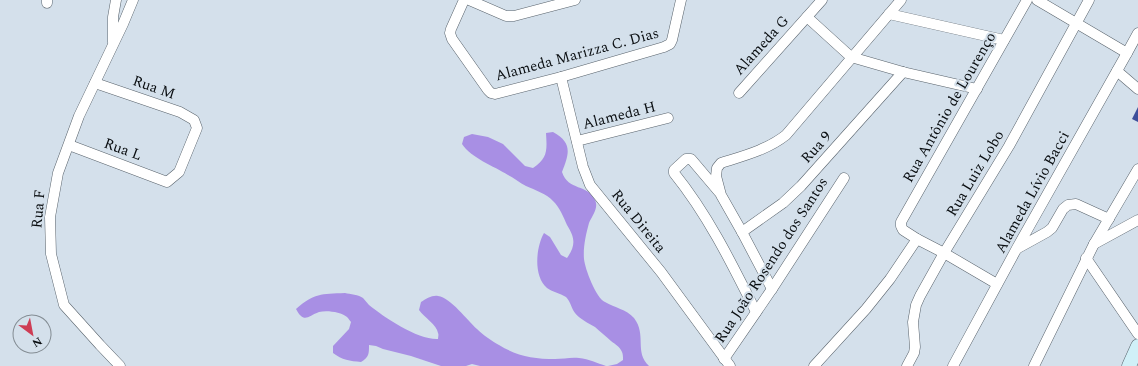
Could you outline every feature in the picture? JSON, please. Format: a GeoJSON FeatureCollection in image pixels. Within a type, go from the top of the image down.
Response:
{"type":"FeatureCollection","features":[{"type":"Feature","properties":{"kind":"main road"},"geometry":{"type":"LineString","coordinates":[[1129,366],[1138,346]]}},
{"type":"Feature","properties":{"kind":"street"},"geometry":{"type":"LineString","coordinates":[[113,44],[113,17],[116,0]]}},
{"type":"Feature","properties":{"kind":"street","name":"Rua F"},"geometry":{"type":"LineString","coordinates":[[120,366],[100,346],[64,305],[52,254],[50,217],[58,173],[79,116],[133,0]]}},
{"type":"Feature","properties":{"kind":"street","name":"Alameda Marizza C. Dias"},"geometry":{"type":"LineString","coordinates":[[464,0],[450,33],[488,90],[495,94],[561,77],[670,44],[677,24],[682,0]]}},
{"type":"Feature","properties":{"kind":"street"},"geometry":{"type":"LineString","coordinates":[[469,0],[506,16],[514,16],[575,0]]}},
{"type":"Feature","properties":{"kind":"street","name":"Alameda G"},"geometry":{"type":"LineString","coordinates":[[739,93],[822,0]]}},
{"type":"Feature","properties":{"kind":"street"},"geometry":{"type":"LineString","coordinates":[[721,195],[716,176],[718,166],[721,163],[766,148],[786,135],[901,0]]}},
{"type":"Feature","properties":{"kind":"street","name":"Rua Antônio de Lourenço"},"geometry":{"type":"LineString","coordinates":[[917,239],[903,230],[901,222],[903,217],[1027,0]]}},
{"type":"Feature","properties":{"kind":"street"},"geometry":{"type":"LineString","coordinates":[[1037,0],[1127,53]]}},
{"type":"Feature","properties":{"kind":"street","name":"Rua Luiz Lobo"},"geometry":{"type":"LineString","coordinates":[[907,366],[914,353],[915,347],[913,322],[916,305],[944,253],[1009,146],[1090,0]]}},
{"type":"Feature","properties":{"kind":"street"},"geometry":{"type":"LineString","coordinates":[[889,14],[1004,40]]}},
{"type":"Feature","properties":{"kind":"street"},"geometry":{"type":"LineString","coordinates":[[807,17],[851,57],[903,72],[977,89]]}},
{"type":"Feature","properties":{"kind":"street","name":"Alameda Lívio Bacci"},"geometry":{"type":"LineString","coordinates":[[953,366],[997,284],[1138,33]]}},
{"type":"Feature","properties":{"kind":"street"},"geometry":{"type":"LineString","coordinates":[[1117,71],[1138,88]]}},
{"type":"Feature","properties":{"kind":"street","name":"Rua 9"},"geometry":{"type":"LineString","coordinates":[[742,232],[783,203],[801,186],[903,72]]}},
{"type":"Feature","properties":{"kind":"street","name":"Rua Direita"},"geometry":{"type":"LineString","coordinates":[[561,77],[583,167],[590,185],[661,272],[727,362]]}},
{"type":"Feature","properties":{"kind":"street","name":"Rua M"},"geometry":{"type":"LineString","coordinates":[[95,83],[180,112],[194,120],[197,128],[179,172],[167,182]]}},
{"type":"Feature","properties":{"kind":"street","name":"Alameda H"},"geometry":{"type":"LineString","coordinates":[[577,141],[668,118]]}},
{"type":"Feature","properties":{"kind":"street","name":"Rua L"},"geometry":{"type":"LineString","coordinates":[[69,145],[167,182]]}},
{"type":"Feature","properties":{"kind":"street"},"geometry":{"type":"LineString","coordinates":[[756,312],[729,258],[702,211],[674,173],[674,170],[686,159],[690,159],[721,195],[772,289]]}},
{"type":"Feature","properties":{"kind":"street"},"geometry":{"type":"LineString","coordinates":[[1034,366],[1086,258],[1138,169]]}},
{"type":"Feature","properties":{"kind":"street","name":"Rua João Rosendo dos Santos"},"geometry":{"type":"LineString","coordinates":[[727,362],[756,312],[844,178]]}},
{"type":"Feature","properties":{"kind":"street"},"geometry":{"type":"LineString","coordinates":[[1018,248],[1052,228],[1063,209],[1068,205],[1076,204],[1109,219]]}},
{"type":"Feature","properties":{"kind":"street"},"geometry":{"type":"LineString","coordinates":[[1094,244],[1138,220]]}},
{"type":"Feature","properties":{"kind":"street"},"geometry":{"type":"LineString","coordinates":[[814,366],[890,279],[917,239],[997,284]]}},
{"type":"Feature","properties":{"kind":"street"},"geometry":{"type":"LineString","coordinates":[[1086,258],[1138,334]]}},
{"type":"Feature","properties":{"kind":"shaded area"},"geometry":{"type":"Polygon","coordinates":[[[553,132],[564,140],[568,149],[568,154],[562,172],[565,178],[573,185],[592,195],[596,203],[596,209],[589,223],[584,250],[584,259],[589,276],[598,295],[605,302],[631,315],[638,324],[641,337],[642,355],[649,366],[608,366],[617,364],[623,360],[623,354],[620,349],[595,327],[577,315],[566,297],[547,288],[543,283],[537,261],[539,246],[544,233],[550,237],[561,255],[567,258],[573,245],[572,234],[555,203],[544,194],[524,185],[477,158],[462,144],[464,137],[472,134],[488,137],[503,144],[525,166],[533,168],[542,161],[546,153],[546,133],[553,132]]]}},
{"type":"Feature","properties":{"kind":"shaded area"},"geometry":{"type":"Polygon","coordinates":[[[345,293],[363,298],[369,305],[384,316],[412,332],[421,336],[438,339],[437,330],[419,310],[421,302],[431,297],[438,296],[448,301],[459,310],[485,336],[512,352],[540,358],[573,358],[590,360],[606,366],[480,366],[472,364],[466,366],[441,366],[369,345],[368,355],[361,362],[346,360],[333,353],[333,346],[349,329],[351,322],[347,317],[338,313],[326,311],[304,318],[296,309],[318,295],[345,293]]]}},
{"type":"Feature","properties":{"kind":"building"},"geometry":{"type":"Polygon","coordinates":[[[1138,107],[1138,122],[1132,119],[1138,107]]]}}]}
